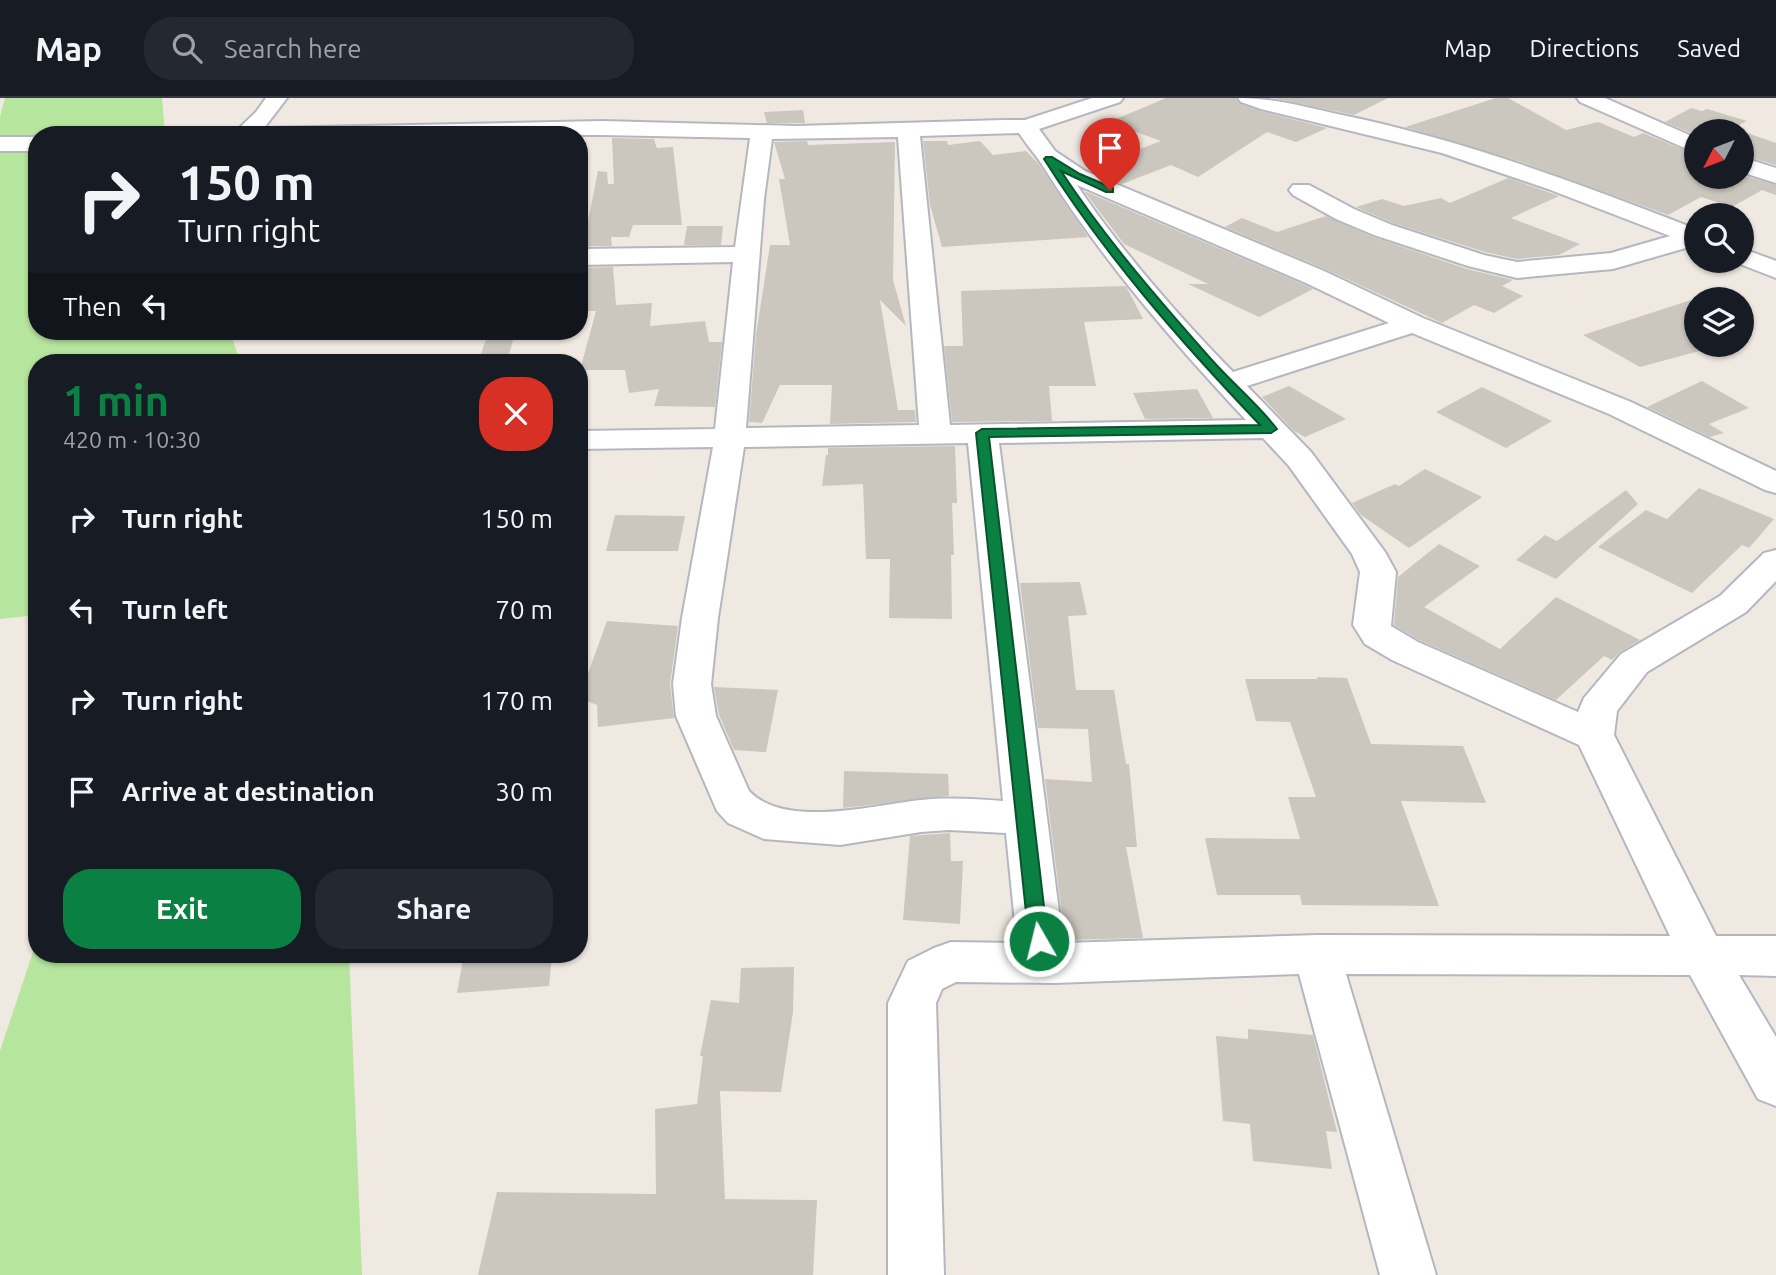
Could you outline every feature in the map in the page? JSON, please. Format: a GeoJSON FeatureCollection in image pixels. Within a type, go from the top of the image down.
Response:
{"type":"FeatureCollection","features":[{"type":"Feature","properties":{"kind":"street"},"geometry":{"type":"LineString","coordinates":[[254,126],[264,117],[276,98]]}},
{"type":"Feature","properties":{"kind":"street"},"geometry":{"type":"LineString","coordinates":[[588,130],[683,119],[762,133],[1027,126],[1112,98]]}},
{"type":"Feature","properties":{"kind":"street"},"geometry":{"type":"LineString","coordinates":[[1248,98],[1450,148],[1684,234]]}},
{"type":"Feature","properties":{"kind":"street"},"geometry":{"type":"LineString","coordinates":[[1587,98],[1684,141]]}},
{"type":"Feature","properties":{"kind":"street"},"geometry":{"type":"LineString","coordinates":[[1027,126],[1035,143],[1049,159],[1083,212],[1227,383],[1300,458],[1368,552],[1378,572],[1371,625],[1378,635],[1405,651],[1594,735]]}},
{"type":"Feature","properties":{"kind":"street"},"geometry":{"type":"LineString","coordinates":[[908,130],[935,434]]}},
{"type":"Feature","properties":{"kind":"street"},"geometry":{"type":"LineString","coordinates":[[762,133],[752,199],[727,462],[700,618],[692,684],[695,716],[732,800],[743,812],[764,823],[840,830],[940,815],[1024,818]]}},
{"type":"Feature","properties":{"kind":"street"},"geometry":{"type":"LineString","coordinates":[[0,144],[28,144]]}},
{"type":"Feature","properties":{"kind":"street"},"geometry":{"type":"LineString","coordinates":[[1049,159],[1077,176],[1315,277],[1413,324],[1620,408],[1776,483]]}},
{"type":"Feature","properties":{"kind":"street"},"geometry":{"type":"LineString","coordinates":[[1754,168],[1776,176]]}},
{"type":"Feature","properties":{"kind":"street"},"geometry":{"type":"LineString","coordinates":[[1301,190],[1345,214],[1383,230],[1477,261],[1517,270],[1613,261],[1684,241]]}},
{"type":"Feature","properties":{"kind":"street"},"geometry":{"type":"LineString","coordinates":[[588,257],[747,254]]}},
{"type":"Feature","properties":{"kind":"street"},"geometry":{"type":"LineString","coordinates":[[1754,261],[1776,270]]}},
{"type":"Feature","properties":{"kind":"street"},"geometry":{"type":"LineString","coordinates":[[1227,383],[1413,324]]}},
{"type":"Feature","properties":{"kind":"street"},"geometry":{"type":"LineString","coordinates":[[588,440],[1271,429]]}},
{"type":"Feature","properties":{"kind":"street"},"geometry":{"type":"LineString","coordinates":[[982,433],[1042,962]]}},
{"type":"Feature","properties":{"kind":"street"},"geometry":{"type":"LineString","coordinates":[[1776,562],[1732,604],[1634,663],[1598,708],[1594,735],[1702,954],[1776,1083]]}},
{"type":"Feature","properties":{"kind":"street"},"geometry":{"type":"LineString","coordinates":[[1317,954],[1408,1275]]}},
{"type":"Feature","properties":{"kind":"street"},"geometry":{"type":"LineString","coordinates":[[916,1275],[912,1003],[925,975],[951,962],[1317,954],[1776,956]]}},
{"type":"Feature","properties":{"kind":"green space"},"geometry":{"type":"Polygon","coordinates":[[[5,98],[162,98],[164,126],[28,126],[28,340],[233,340],[237,354],[28,354],[28,616],[0,619],[0,117],[5,98]]]}},
{"type":"Feature","properties":{"kind":"green space"},"geometry":{"type":"Polygon","coordinates":[[[29,963],[349,963],[362,1275],[0,1275],[0,1051],[29,963]]]}},
{"type":"Feature","properties":{"kind":"building"},"geometry":{"type":"Polygon","coordinates":[[[1166,98],[1235,98],[1240,104],[1260,111],[1327,128],[1296,142],[1267,132],[1198,177],[1171,165],[1122,184],[1087,169],[1161,141],[1109,122],[1166,98]]]}},
{"type":"Feature","properties":{"kind":"building"},"geometry":{"type":"Polygon","coordinates":[[[1273,98],[1388,98],[1354,115],[1273,98]]]}},
{"type":"Feature","properties":{"kind":"building"},"geometry":{"type":"Polygon","coordinates":[[[1496,98],[1508,98],[1566,130],[1598,122],[1634,137],[1643,133],[1684,150],[1684,189],[1754,189],[1754,179],[1776,185],[1776,195],[1762,190],[1739,203],[1720,203],[1701,197],[1684,203],[1684,206],[1668,215],[1522,162],[1405,127],[1496,98]]]}},
{"type":"Feature","properties":{"kind":"building"},"geometry":{"type":"Polygon","coordinates":[[[1691,108],[1702,111],[1707,109],[1740,119],[1684,119],[1684,130],[1665,122],[1691,108]]]}},
{"type":"Feature","properties":{"kind":"building"},"geometry":{"type":"Polygon","coordinates":[[[803,110],[805,123],[767,123],[764,112],[803,110]]]}},
{"type":"Feature","properties":{"kind":"building"},"geometry":{"type":"Polygon","coordinates":[[[1754,135],[1776,143],[1776,165],[1754,159],[1754,135]]]}},
{"type":"Feature","properties":{"kind":"building"},"geometry":{"type":"Polygon","coordinates":[[[612,138],[654,139],[657,148],[673,147],[682,225],[633,225],[629,237],[611,237],[612,246],[588,246],[588,221],[598,171],[607,172],[608,184],[614,184],[612,138]]]}},
{"type":"Feature","properties":{"kind":"building"},"geometry":{"type":"Polygon","coordinates":[[[807,141],[808,145],[895,142],[893,280],[906,326],[880,300],[898,410],[915,410],[916,422],[830,424],[832,385],[780,385],[762,423],[749,422],[756,335],[770,245],[790,245],[779,179],[785,179],[774,142],[807,141]]]}},
{"type":"Feature","properties":{"kind":"building"},"geometry":{"type":"Polygon","coordinates":[[[923,141],[947,141],[948,145],[980,141],[993,155],[1026,151],[1038,163],[1088,237],[942,247],[930,205],[923,141]]]}},
{"type":"Feature","properties":{"kind":"building"},"geometry":{"type":"Polygon","coordinates":[[[1508,178],[1559,196],[1511,218],[1580,244],[1559,255],[1517,259],[1485,252],[1393,223],[1356,207],[1382,199],[1404,206],[1441,198],[1450,203],[1508,178]]]}},
{"type":"Feature","properties":{"kind":"building"},"geometry":{"type":"Polygon","coordinates":[[[1084,191],[1313,289],[1259,317],[1188,284],[1208,284],[1124,244],[1084,191]]]}},
{"type":"Feature","properties":{"kind":"building"},"geometry":{"type":"Polygon","coordinates":[[[1326,216],[1373,237],[1467,269],[1513,280],[1502,286],[1523,296],[1494,313],[1474,305],[1442,323],[1225,227],[1242,218],[1277,232],[1326,216]]]}},
{"type":"Feature","properties":{"kind":"building"},"geometry":{"type":"Polygon","coordinates":[[[687,226],[723,226],[721,245],[684,245],[687,226]]]}},
{"type":"Feature","properties":{"kind":"building"},"geometry":{"type":"Polygon","coordinates":[[[613,267],[616,305],[652,303],[650,326],[705,321],[709,342],[722,342],[715,407],[654,406],[659,389],[629,393],[625,370],[588,370],[588,354],[584,354],[596,311],[588,311],[588,268],[613,267]]]}},
{"type":"Feature","properties":{"kind":"building"},"geometry":{"type":"Polygon","coordinates":[[[1126,286],[1143,319],[1084,322],[1096,386],[1049,386],[1052,421],[952,422],[944,346],[963,346],[961,291],[1126,286]]]}},
{"type":"Feature","properties":{"kind":"building"},"geometry":{"type":"Polygon","coordinates":[[[1684,302],[1684,355],[1640,367],[1583,335],[1684,302]]]}},
{"type":"Feature","properties":{"kind":"building"},"geometry":{"type":"Polygon","coordinates":[[[486,340],[513,340],[509,354],[481,354],[486,340]]]}},
{"type":"Feature","properties":{"kind":"building"},"geometry":{"type":"Polygon","coordinates":[[[1702,381],[1749,408],[1709,424],[1724,433],[1710,437],[1647,407],[1702,381]]]}},
{"type":"Feature","properties":{"kind":"building"},"geometry":{"type":"Polygon","coordinates":[[[1289,386],[1346,419],[1305,437],[1294,431],[1262,397],[1289,386]]]}},
{"type":"Feature","properties":{"kind":"building"},"geometry":{"type":"Polygon","coordinates":[[[1482,387],[1552,421],[1506,448],[1436,412],[1482,387]]]}},
{"type":"Feature","properties":{"kind":"building"},"geometry":{"type":"Polygon","coordinates":[[[1197,389],[1213,418],[1145,419],[1133,393],[1197,389]]]}},
{"type":"Feature","properties":{"kind":"building"},"geometry":{"type":"Polygon","coordinates":[[[955,446],[957,503],[952,503],[952,619],[889,618],[890,559],[866,559],[863,484],[822,486],[828,448],[955,446]]]}},
{"type":"Feature","properties":{"kind":"building"},"geometry":{"type":"Polygon","coordinates":[[[1425,469],[1482,497],[1409,548],[1361,515],[1352,503],[1395,484],[1399,486],[1425,469]]]}},
{"type":"Feature","properties":{"kind":"building"},"geometry":{"type":"Polygon","coordinates":[[[1699,488],[1774,519],[1749,548],[1742,545],[1692,593],[1598,547],[1646,510],[1667,519],[1699,488]]]}},
{"type":"Feature","properties":{"kind":"building"},"geometry":{"type":"Polygon","coordinates":[[[1626,490],[1638,504],[1556,579],[1516,560],[1545,535],[1557,541],[1626,490]]]}},
{"type":"Feature","properties":{"kind":"building"},"geometry":{"type":"Polygon","coordinates":[[[615,515],[685,516],[678,551],[606,551],[615,515]]]}},
{"type":"Feature","properties":{"kind":"building"},"geometry":{"type":"Polygon","coordinates":[[[1439,544],[1480,566],[1424,607],[1500,649],[1556,597],[1640,640],[1612,660],[1604,656],[1556,700],[1419,640],[1394,625],[1398,577],[1439,544]]]}},
{"type":"Feature","properties":{"kind":"building"},"geometry":{"type":"Polygon","coordinates":[[[1080,582],[1087,615],[1068,616],[1076,690],[1114,690],[1126,764],[1129,764],[1137,847],[1126,847],[1143,938],[1065,940],[1045,779],[1092,782],[1088,729],[1038,728],[1020,583],[1080,582]]]}},
{"type":"Feature","properties":{"kind":"building"},"geometry":{"type":"Polygon","coordinates":[[[607,621],[678,626],[670,684],[674,718],[598,727],[597,705],[588,702],[588,673],[607,621]]]}},
{"type":"Feature","properties":{"kind":"building"},"geometry":{"type":"Polygon","coordinates":[[[1347,678],[1371,744],[1463,746],[1486,803],[1401,801],[1439,906],[1302,905],[1300,895],[1217,895],[1205,838],[1300,839],[1288,797],[1316,797],[1290,722],[1256,721],[1245,679],[1347,678]]]}},
{"type":"Feature","properties":{"kind":"building"},"geometry":{"type":"Polygon","coordinates":[[[714,687],[778,690],[766,752],[734,750],[719,715],[714,687]]]}},
{"type":"Feature","properties":{"kind":"building"},"geometry":{"type":"Polygon","coordinates":[[[844,771],[948,774],[949,796],[843,808],[844,771]]]}},
{"type":"Feature","properties":{"kind":"building"},"geometry":{"type":"Polygon","coordinates":[[[950,833],[951,861],[963,861],[960,924],[903,920],[910,836],[950,833]]]}},
{"type":"Feature","properties":{"kind":"building"},"geometry":{"type":"Polygon","coordinates":[[[462,963],[551,963],[549,986],[457,993],[462,963]]]}},
{"type":"Feature","properties":{"kind":"building"},"geometry":{"type":"Polygon","coordinates":[[[794,967],[793,1012],[781,1092],[720,1091],[725,1199],[817,1200],[813,1275],[478,1275],[497,1192],[656,1194],[655,1109],[697,1104],[703,1056],[700,1056],[711,1000],[739,1003],[741,968],[794,967]]]}},
{"type":"Feature","properties":{"kind":"building"},"geometry":{"type":"Polygon","coordinates":[[[1248,1029],[1313,1035],[1337,1132],[1326,1131],[1332,1169],[1253,1161],[1250,1124],[1223,1121],[1216,1036],[1248,1039],[1248,1029]]]}},
{"type":"Feature","properties":{"kind":"route"},"geometry":{"type":"LineString","coordinates":[[1039,941],[982,433],[1271,429],[1209,364],[1151,296],[1083,212],[1049,159],[1063,169],[1110,190]]}}]}
